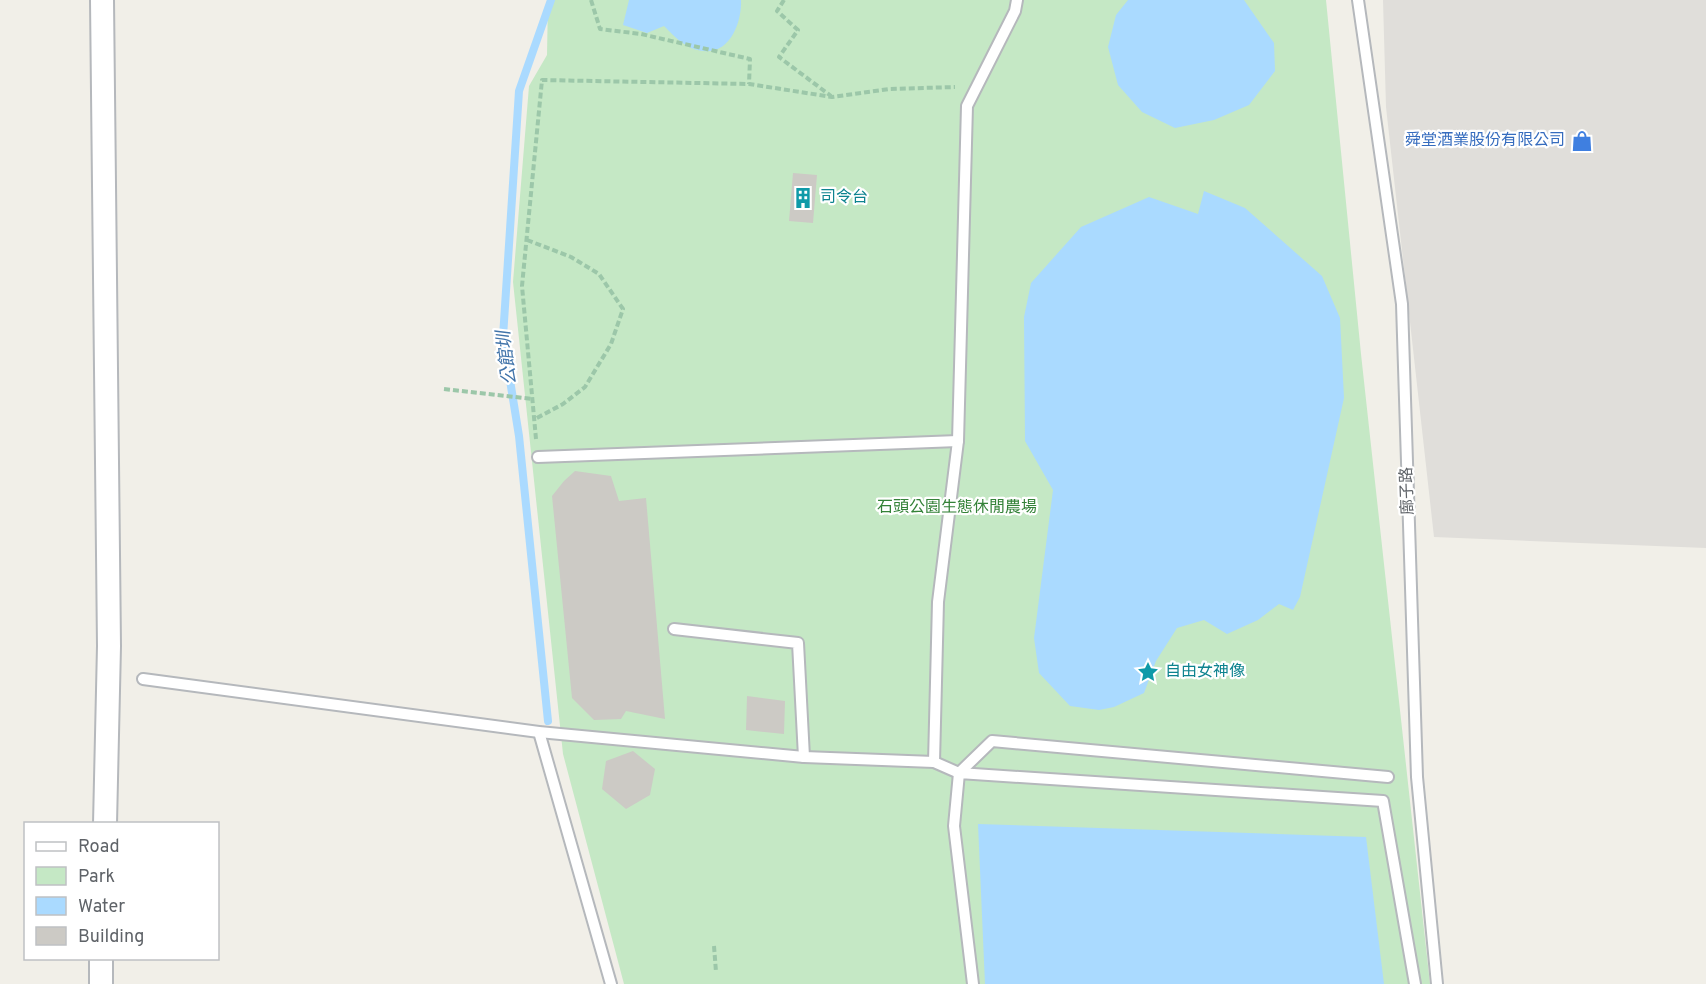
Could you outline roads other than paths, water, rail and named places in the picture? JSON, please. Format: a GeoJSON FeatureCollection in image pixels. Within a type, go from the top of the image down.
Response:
{"type":"FeatureCollection","features":[{"type":"Feature","properties":{"kind":"street"},"geometry":{"type":"LineString","coordinates":[[102,0],[109,646],[105,822]]}},
{"type":"Feature","properties":{"kind":"street"},"geometry":{"type":"LineString","coordinates":[[101,960],[101,984]]}},
{"type":"Feature","properties":{"kind":"lane"},"geometry":{"type":"LineString","coordinates":[[934,762],[938,602],[958,441],[968,106],[1015,11],[1017,0]]}},
{"type":"Feature","properties":{"kind":"lane","name":"廍子路"},"geometry":{"type":"LineString","coordinates":[[1358,0],[1401,304],[1417,777],[1437,984]]}},
{"type":"Feature","properties":{"kind":"lane"},"geometry":{"type":"LineString","coordinates":[[538,457],[958,441]]}},
{"type":"Feature","properties":{"kind":"lane"},"geometry":{"type":"LineString","coordinates":[[674,629],[798,643],[804,757]]}},
{"type":"Feature","properties":{"kind":"lane"},"geometry":{"type":"LineString","coordinates":[[143,679],[539,732],[804,757],[934,762],[959,773],[1383,801],[1415,984]]}},
{"type":"Feature","properties":{"kind":"lane"},"geometry":{"type":"LineString","coordinates":[[539,732],[611,984]]}},
{"type":"Feature","properties":{"kind":"lane"},"geometry":{"type":"LineString","coordinates":[[973,984],[954,826],[959,773],[992,741],[1388,777]]}},
{"type":"Feature","properties":{"kind":"water"},"geometry":{"type":"Polygon","coordinates":[[[629,0],[741,0],[741,9],[737,27],[727,42],[713,51],[704,51],[687,46],[664,26],[647,33],[623,25],[629,0]]]}},
{"type":"Feature","properties":{"kind":"water"},"geometry":{"type":"Polygon","coordinates":[[[1128,0],[1244,0],[1274,43],[1275,71],[1249,105],[1214,120],[1175,128],[1142,112],[1118,85],[1108,47],[1116,15],[1128,0]]]}},
{"type":"Feature","properties":{"kind":"water"},"geometry":{"type":"Polygon","coordinates":[[[1204,191],[1245,208],[1322,276],[1340,318],[1344,398],[1300,597],[1293,610],[1279,604],[1258,620],[1227,634],[1204,620],[1177,628],[1156,661],[1144,693],[1114,707],[1099,710],[1070,706],[1039,673],[1034,638],[1053,490],[1025,441],[1024,317],[1031,283],[1081,227],[1149,197],[1198,214],[1204,191]]]}},
{"type":"Feature","properties":{"kind":"water"},"geometry":{"type":"Polygon","coordinates":[[[978,824],[1366,837],[1384,984],[985,984],[978,824]]]}},
{"type":"Feature","properties":{"kind":"waterway","name":"公館圳"},"geometry":{"type":"LineString","coordinates":[[548,721],[519,436],[503,337],[519,91],[551,0]]}},
{"type":"Feature","properties":{"kind":"place","name":"舜堂酒業股份有限公司"},"geometry":{"type":"Point","coordinates":[1582,141]}},
{"type":"Feature","properties":{"kind":"place","name":"司令台"},"geometry":{"type":"Point","coordinates":[803,198]}},
{"type":"Feature","properties":{"kind":"place","name":"自由女神像"},"geometry":{"type":"Point","coordinates":[1148,672]}},
{"type":"Feature","properties":{"kind":"park label","name":"石頭公園生態休閒農場"},"geometry":{"type":"Point","coordinates":[957,508]}}]}
